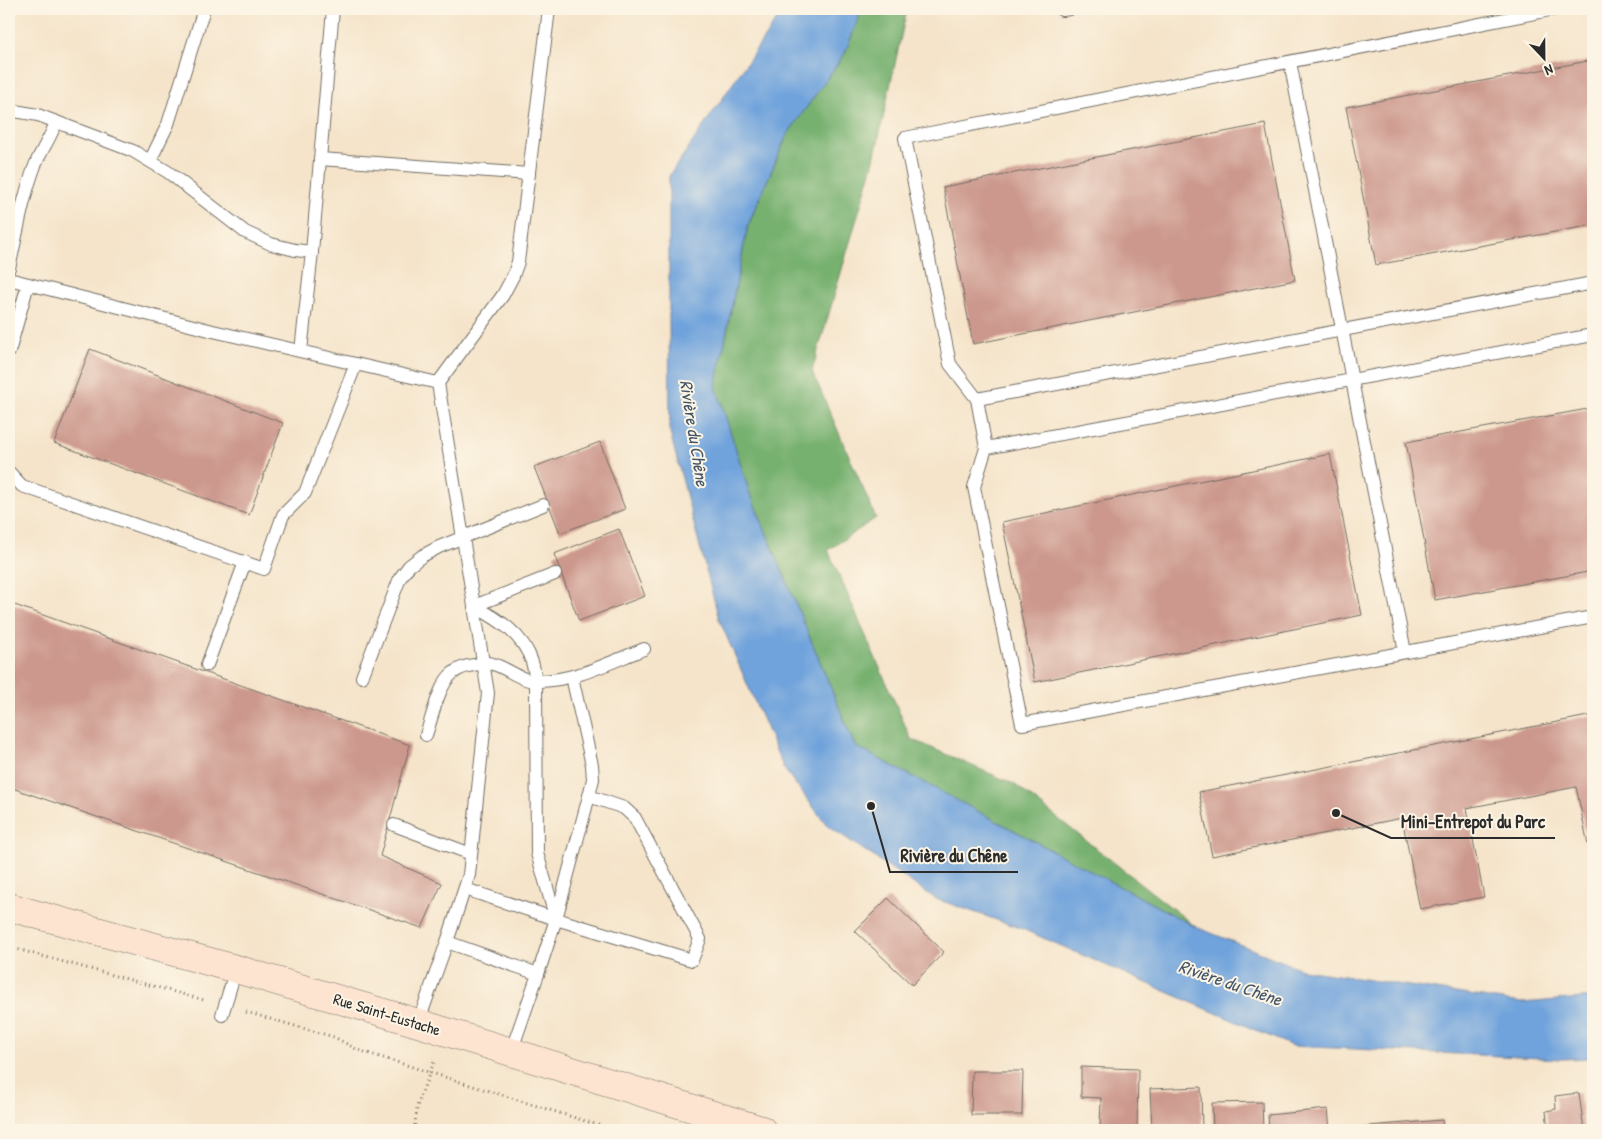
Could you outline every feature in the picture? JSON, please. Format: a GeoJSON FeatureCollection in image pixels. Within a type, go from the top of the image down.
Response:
{"type":"FeatureCollection","features":[{"type":"Feature","properties":{"kind":"street","name":"Rue Saint-Eustache"},"geometry":{"type":"LineString","coordinates":[[9,907],[236,969],[418,1023],[762,1130]]}},
{"type":"Feature","properties":{"kind":"lane"},"geometry":{"type":"LineString","coordinates":[[150,162],[168,124],[204,9]]}},
{"type":"Feature","properties":{"kind":"lane"},"geometry":{"type":"LineString","coordinates":[[301,351],[312,252],[333,9]]}},
{"type":"Feature","properties":{"kind":"lane"},"geometry":{"type":"LineString","coordinates":[[418,1023],[469,876],[488,693],[438,383],[503,295],[514,276],[518,262],[549,9]]}},
{"type":"Feature","properties":{"kind":"lane"},"geometry":{"type":"LineString","coordinates":[[1061,9],[1069,9]]}},
{"type":"Feature","properties":{"kind":"lane"},"geometry":{"type":"LineString","coordinates":[[1555,9],[905,138],[950,364],[977,399],[986,448],[974,488],[1022,724],[1593,617]]}},
{"type":"Feature","properties":{"kind":"lane"},"geometry":{"type":"LineString","coordinates":[[1290,62],[1405,652]]}},
{"type":"Feature","properties":{"kind":"lane"},"geometry":{"type":"LineString","coordinates":[[9,110],[38,115],[133,151],[188,186],[245,232],[271,244],[312,252]]}},
{"type":"Feature","properties":{"kind":"lane"},"geometry":{"type":"LineString","coordinates":[[9,268],[29,186],[37,162],[51,137],[56,122]]}},
{"type":"Feature","properties":{"kind":"lane"},"geometry":{"type":"LineString","coordinates":[[320,159],[529,174]]}},
{"type":"Feature","properties":{"kind":"lane"},"geometry":{"type":"LineString","coordinates":[[9,279],[438,383]]}},
{"type":"Feature","properties":{"kind":"lane"},"geometry":{"type":"LineString","coordinates":[[977,399],[1593,282]]}},
{"type":"Feature","properties":{"kind":"lane"},"geometry":{"type":"LineString","coordinates":[[9,352],[28,284]]}},
{"type":"Feature","properties":{"kind":"lane"},"geometry":{"type":"LineString","coordinates":[[986,448],[1593,335]]}},
{"type":"Feature","properties":{"kind":"lane"},"geometry":{"type":"LineString","coordinates":[[9,472],[22,486],[264,568],[283,515],[305,493],[356,364]]}},
{"type":"Feature","properties":{"kind":"lane"},"geometry":{"type":"LineString","coordinates":[[362,677],[400,578],[409,566],[422,556],[463,536],[543,505]]}},
{"type":"Feature","properties":{"kind":"lane"},"geometry":{"type":"LineString","coordinates":[[207,665],[245,562]]}},
{"type":"Feature","properties":{"kind":"lane"},"geometry":{"type":"LineString","coordinates":[[474,606],[555,574]]}},
{"type":"Feature","properties":{"kind":"lane"},"geometry":{"type":"LineString","coordinates":[[474,606],[495,618],[512,631],[524,646],[532,662],[536,682],[537,853],[556,920]]}},
{"type":"Feature","properties":{"kind":"lane"},"geometry":{"type":"LineString","coordinates":[[426,735],[445,681],[463,667],[483,663],[496,665],[517,676],[536,682],[572,677],[644,649]]}},
{"type":"Feature","properties":{"kind":"lane"},"geometry":{"type":"LineString","coordinates":[[511,1052],[556,920],[593,779],[592,765],[572,677]]}},
{"type":"Feature","properties":{"kind":"lane"},"geometry":{"type":"LineString","coordinates":[[465,889],[556,920],[692,960],[700,939],[635,818],[624,808],[589,796]]}},
{"type":"Feature","properties":{"kind":"lane"},"geometry":{"type":"LineString","coordinates":[[394,825],[472,854]]}},
{"type":"Feature","properties":{"kind":"lane"},"geometry":{"type":"LineString","coordinates":[[447,942],[538,974]]}},
{"type":"Feature","properties":{"kind":"lane"},"geometry":{"type":"LineString","coordinates":[[222,1015],[236,969]]}},
{"type":"Feature","properties":{"kind":"path"},"geometry":{"type":"LineString","coordinates":[[9,947],[211,1002]]}},
{"type":"Feature","properties":{"kind":"path"},"geometry":{"type":"LineString","coordinates":[[237,1010],[334,1037],[358,1050],[614,1130]]}},
{"type":"Feature","properties":{"kind":"path"},"geometry":{"type":"LineString","coordinates":[[414,1130],[418,1102],[434,1062]]}},
{"type":"Feature","properties":{"kind":"green space"},"geometry":{"type":"Polygon","coordinates":[[[862,9],[907,9],[873,164],[812,371],[876,518],[828,550],[911,739],[1014,784],[1196,927],[855,746],[749,491],[716,386],[748,226],[787,135],[845,53],[862,9]]]}},
{"type":"Feature","properties":{"kind":"water"},"geometry":{"type":"Polygon","coordinates":[[[784,9],[862,9],[845,53],[787,135],[748,225],[716,386],[749,491],[855,746],[1196,927],[1304,970],[1522,1003],[1593,997],[1593,1058],[1561,1059],[1292,1046],[1020,928],[936,899],[827,825],[784,769],[719,619],[670,433],[669,176],[784,9]]]}},
{"type":"Feature","properties":{"kind":"building"},"geometry":{"type":"Polygon","coordinates":[[[1593,60],[1593,225],[1376,265],[1346,107],[1593,60]]]}},
{"type":"Feature","properties":{"kind":"building"},"geometry":{"type":"Polygon","coordinates":[[[1265,124],[1295,280],[973,344],[943,187],[1265,124]]]}},
{"type":"Feature","properties":{"kind":"building"},"geometry":{"type":"Polygon","coordinates":[[[90,349],[283,423],[249,515],[54,443],[90,349]]]}},
{"type":"Feature","properties":{"kind":"building"},"geometry":{"type":"Polygon","coordinates":[[[1593,408],[1593,571],[1435,600],[1406,442],[1593,408]]]}},
{"type":"Feature","properties":{"kind":"building"},"geometry":{"type":"Polygon","coordinates":[[[600,442],[625,509],[560,533],[534,467],[600,442]]]}},
{"type":"Feature","properties":{"kind":"building"},"geometry":{"type":"Polygon","coordinates":[[[1330,454],[1362,615],[1035,682],[1002,522],[1330,454]]]}},
{"type":"Feature","properties":{"kind":"building"},"geometry":{"type":"Polygon","coordinates":[[[619,529],[645,596],[579,621],[554,554],[619,529]]]}},
{"type":"Feature","properties":{"kind":"building"},"geometry":{"type":"Polygon","coordinates":[[[9,603],[410,745],[380,856],[442,883],[422,928],[9,787],[9,603]]]}},
{"type":"Feature","properties":{"kind":"building"},"geometry":{"type":"Polygon","coordinates":[[[1593,715],[1593,869],[1576,787],[1467,808],[1484,897],[1420,909],[1402,818],[1212,856],[1199,792],[1593,715]]]}},
{"type":"Feature","properties":{"kind":"building"},"geometry":{"type":"Polygon","coordinates":[[[888,898],[944,952],[912,985],[855,931],[888,898]]]}},
{"type":"Feature","properties":{"kind":"building"},"geometry":{"type":"Polygon","coordinates":[[[1081,1067],[1138,1069],[1137,1130],[1100,1130],[1101,1098],[1081,1097],[1081,1067]]]}},
{"type":"Feature","properties":{"kind":"building"},"geometry":{"type":"Polygon","coordinates":[[[972,1071],[1023,1071],[1022,1115],[971,1115],[972,1071]]]}},
{"type":"Feature","properties":{"kind":"building"},"geometry":{"type":"Polygon","coordinates":[[[1590,1083],[1593,1083],[1593,1101],[1592,1101],[1590,1083]]]}},
{"type":"Feature","properties":{"kind":"building"},"geometry":{"type":"Polygon","coordinates":[[[1201,1087],[1202,1130],[1152,1130],[1150,1089],[1201,1087]]]}},
{"type":"Feature","properties":{"kind":"building"},"geometry":{"type":"Polygon","coordinates":[[[1579,1093],[1584,1130],[1548,1130],[1546,1111],[1556,1109],[1555,1096],[1579,1093]]]}},
{"type":"Feature","properties":{"kind":"building"},"geometry":{"type":"Polygon","coordinates":[[[1262,1102],[1263,1130],[1213,1130],[1212,1103],[1262,1102]]]}},
{"type":"Feature","properties":{"kind":"building"},"geometry":{"type":"Polygon","coordinates":[[[1328,1109],[1330,1130],[1269,1130],[1268,1115],[1328,1109]]]}},
{"type":"Feature","properties":{"kind":"building"},"geometry":{"type":"Polygon","coordinates":[[[1442,1120],[1443,1130],[1357,1130],[1356,1127],[1442,1120]]]}},
{"type":"Feature","properties":{"kind":"place","name":"Rivière du Chêne"},"geometry":{"type":"Point","coordinates":[871,806]}},
{"type":"Feature","properties":{"kind":"place","name":"Mini-Entrepot du Parc"},"geometry":{"type":"Point","coordinates":[1336,813]}}]}
